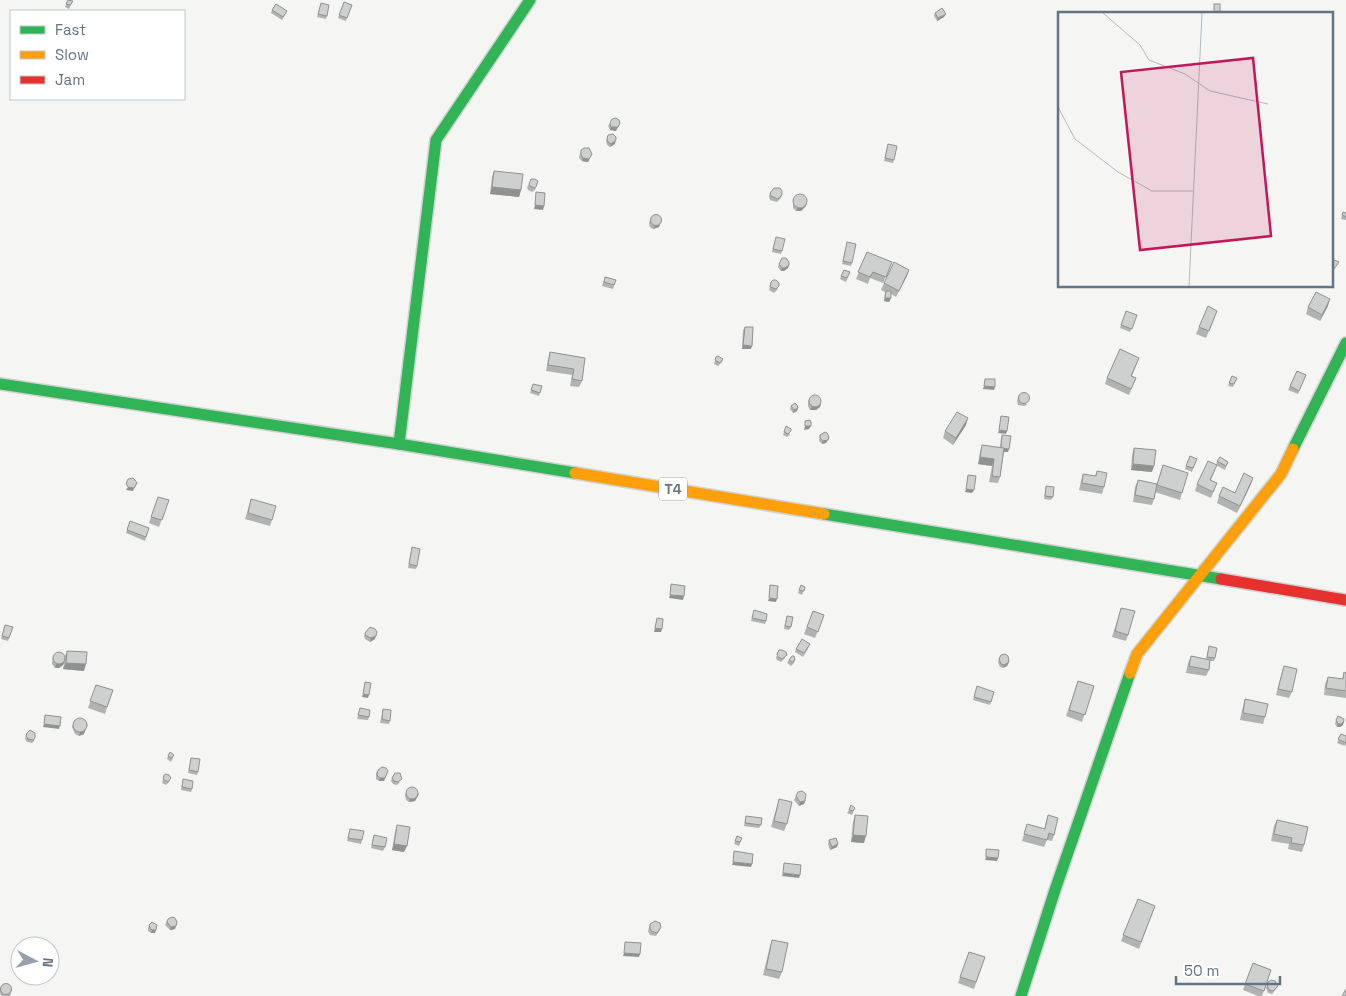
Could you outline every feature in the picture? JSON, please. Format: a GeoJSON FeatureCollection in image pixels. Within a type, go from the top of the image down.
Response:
{"type":"FeatureCollection","features":[{"type":"Feature","properties":{"kind":"main road"},"geometry":{"type":"LineString","coordinates":[[399,444],[436,140],[530,0]]}},
{"type":"Feature","properties":{"kind":"main road"},"geometry":{"type":"LineString","coordinates":[[1020,996],[1137,654],[1281,474],[1346,343]]}},
{"type":"Feature","properties":{"kind":"main road","name":"T4"},"geometry":{"type":"LineString","coordinates":[[0,384],[399,444],[1346,600]]}},
{"type":"Feature","properties":{"kind":"building"},"geometry":{"type":"Polygon","coordinates":[[[68,0],[73,1],[70,5],[66,4],[68,0]]]}},
{"type":"Feature","properties":{"kind":"building"},"geometry":{"type":"Polygon","coordinates":[[[344,2],[352,5],[347,18],[339,15],[344,2]]]}},
{"type":"Feature","properties":{"kind":"building"},"geometry":{"type":"Polygon","coordinates":[[[321,3],[329,5],[327,16],[318,14],[321,3]]]}},
{"type":"Feature","properties":{"kind":"building"},"geometry":{"type":"Polygon","coordinates":[[[276,4],[287,11],[283,17],[272,10],[276,4]]]}},
{"type":"Feature","properties":{"kind":"building"},"geometry":{"type":"Polygon","coordinates":[[[1214,4],[1220,4],[1220,12],[1214,12],[1214,4]]]}},
{"type":"Feature","properties":{"kind":"building"},"geometry":{"type":"Polygon","coordinates":[[[942,8],[946,14],[938,18],[935,13],[942,8]]]}},
{"type":"Feature","properties":{"kind":"building"},"geometry":{"type":"Polygon","coordinates":[[[616,118],[620,123],[618,127],[611,127],[612,119],[616,118]]]}},
{"type":"Feature","properties":{"kind":"building"},"geometry":{"type":"Polygon","coordinates":[[[613,134],[616,140],[611,144],[607,138],[608,135],[613,134]]]}},
{"type":"Feature","properties":{"kind":"building"},"geometry":{"type":"Polygon","coordinates":[[[888,144],[897,146],[894,160],[885,158],[888,144]]]}},
{"type":"Feature","properties":{"kind":"building"},"geometry":{"type":"Polygon","coordinates":[[[589,148],[592,154],[589,159],[583,158],[581,155],[581,150],[589,148]]]}},
{"type":"Feature","properties":{"kind":"building"},"geometry":{"type":"Polygon","coordinates":[[[494,171],[523,174],[521,190],[492,187],[494,171]]]}},
{"type":"Feature","properties":{"kind":"building"},"geometry":{"type":"Polygon","coordinates":[[[531,179],[538,181],[534,188],[529,184],[531,179]]]}},
{"type":"Feature","properties":{"kind":"building"},"geometry":{"type":"Polygon","coordinates":[[[774,188],[780,188],[782,191],[782,195],[778,199],[771,196],[770,193],[774,188]]]}},
{"type":"Feature","properties":{"kind":"building"},"geometry":{"type":"Polygon","coordinates":[[[536,192],[545,193],[544,206],[535,205],[536,192]]]}},
{"type":"Feature","properties":{"kind":"building"},"geometry":{"type":"Polygon","coordinates":[[[800,194],[805,196],[807,201],[805,206],[800,208],[795,206],[793,201],[795,196],[800,194]]]}},
{"type":"Feature","properties":{"kind":"building"},"geometry":{"type":"Polygon","coordinates":[[[656,214],[662,220],[656,226],[650,220],[656,214]]]}},
{"type":"Feature","properties":{"kind":"building"},"geometry":{"type":"Polygon","coordinates":[[[776,237],[785,239],[782,251],[773,249],[776,237]]]}},
{"type":"Feature","properties":{"kind":"building"},"geometry":{"type":"Polygon","coordinates":[[[847,242],[856,244],[852,263],[843,261],[847,242]]]}},
{"type":"Feature","properties":{"kind":"building"},"geometry":{"type":"Polygon","coordinates":[[[867,252],[892,262],[886,277],[873,272],[870,277],[858,272],[867,252]]]}},
{"type":"Feature","properties":{"kind":"building"},"geometry":{"type":"Polygon","coordinates":[[[782,258],[786,258],[789,262],[789,265],[785,268],[782,268],[779,264],[782,258]]]}},
{"type":"Feature","properties":{"kind":"building"},"geometry":{"type":"Polygon","coordinates":[[[1334,260],[1339,262],[1334,269],[1334,260]]]}},
{"type":"Feature","properties":{"kind":"building"},"geometry":{"type":"Polygon","coordinates":[[[894,262],[909,270],[899,291],[884,283],[894,262]]]}},
{"type":"Feature","properties":{"kind":"building"},"geometry":{"type":"Polygon","coordinates":[[[844,270],[850,272],[847,278],[841,276],[844,270]]]}},
{"type":"Feature","properties":{"kind":"building"},"geometry":{"type":"Polygon","coordinates":[[[605,277],[616,280],[614,285],[604,282],[605,277]]]}},
{"type":"Feature","properties":{"kind":"building"},"geometry":{"type":"Polygon","coordinates":[[[773,280],[779,283],[776,289],[770,287],[773,280]]]}},
{"type":"Feature","properties":{"kind":"building"},"geometry":{"type":"Polygon","coordinates":[[[886,291],[891,291],[891,298],[885,298],[886,291]]]}},
{"type":"Feature","properties":{"kind":"building"},"geometry":{"type":"Polygon","coordinates":[[[1316,292],[1330,299],[1322,315],[1308,307],[1316,292]]]}},
{"type":"Feature","properties":{"kind":"building"},"geometry":{"type":"Polygon","coordinates":[[[1208,306],[1217,311],[1209,331],[1199,327],[1208,306]]]}},
{"type":"Feature","properties":{"kind":"building"},"geometry":{"type":"Polygon","coordinates":[[[1126,311],[1137,315],[1132,329],[1121,325],[1126,311]]]}},
{"type":"Feature","properties":{"kind":"building"},"geometry":{"type":"Polygon","coordinates":[[[745,327],[753,327],[752,346],[743,345],[745,327]]]}},
{"type":"Feature","properties":{"kind":"building"},"geometry":{"type":"Polygon","coordinates":[[[1120,349],[1139,358],[1131,376],[1136,378],[1131,389],[1107,378],[1120,349]]]}},
{"type":"Feature","properties":{"kind":"building"},"geometry":{"type":"Polygon","coordinates":[[[550,352],[585,358],[582,381],[572,379],[574,369],[548,365],[550,352]]]}},
{"type":"Feature","properties":{"kind":"building"},"geometry":{"type":"Polygon","coordinates":[[[718,356],[723,359],[720,363],[715,360],[718,356]]]}},
{"type":"Feature","properties":{"kind":"building"},"geometry":{"type":"Polygon","coordinates":[[[1297,371],[1306,375],[1299,391],[1290,386],[1297,371]]]}},
{"type":"Feature","properties":{"kind":"building"},"geometry":{"type":"Polygon","coordinates":[[[1232,376],[1237,378],[1234,384],[1229,383],[1232,376]]]}},
{"type":"Feature","properties":{"kind":"building"},"geometry":{"type":"Polygon","coordinates":[[[985,379],[995,379],[995,387],[984,386],[985,379]]]}},
{"type":"Feature","properties":{"kind":"building"},"geometry":{"type":"Polygon","coordinates":[[[533,384],[542,386],[540,393],[531,390],[533,384]]]}},
{"type":"Feature","properties":{"kind":"building"},"geometry":{"type":"Polygon","coordinates":[[[1024,392],[1030,398],[1024,404],[1018,398],[1024,392]]]}},
{"type":"Feature","properties":{"kind":"building"},"geometry":{"type":"Polygon","coordinates":[[[813,395],[817,395],[821,401],[817,407],[813,407],[809,403],[809,399],[813,395]]]}},
{"type":"Feature","properties":{"kind":"building"},"geometry":{"type":"Polygon","coordinates":[[[795,403],[798,408],[794,410],[791,406],[795,403]]]}},
{"type":"Feature","properties":{"kind":"building"},"geometry":{"type":"Polygon","coordinates":[[[957,412],[968,418],[956,438],[945,431],[957,412]]]}},
{"type":"Feature","properties":{"kind":"building"},"geometry":{"type":"Polygon","coordinates":[[[1001,416],[1009,417],[1007,431],[999,430],[1001,416]]]}},
{"type":"Feature","properties":{"kind":"building"},"geometry":{"type":"Polygon","coordinates":[[[810,420],[811,426],[805,426],[805,421],[810,420]]]}},
{"type":"Feature","properties":{"kind":"building"},"geometry":{"type":"Polygon","coordinates":[[[786,426],[791,429],[788,434],[784,432],[786,426]]]}},
{"type":"Feature","properties":{"kind":"building"},"geometry":{"type":"Polygon","coordinates":[[[825,432],[829,437],[828,440],[823,441],[820,435],[825,432]]]}},
{"type":"Feature","properties":{"kind":"building"},"geometry":{"type":"Polygon","coordinates":[[[1002,435],[1011,436],[1009,449],[1001,448],[1002,435]]]}},
{"type":"Feature","properties":{"kind":"building"},"geometry":{"type":"Polygon","coordinates":[[[982,445],[1004,448],[1000,477],[992,476],[994,459],[980,457],[982,445]]]}},
{"type":"Feature","properties":{"kind":"building"},"geometry":{"type":"Polygon","coordinates":[[[1134,448],[1156,450],[1154,466],[1133,464],[1134,448]]]}},
{"type":"Feature","properties":{"kind":"building"},"geometry":{"type":"Polygon","coordinates":[[[1190,456],[1197,459],[1193,468],[1186,466],[1190,456]]]}},
{"type":"Feature","properties":{"kind":"building"},"geometry":{"type":"Polygon","coordinates":[[[1220,457],[1228,462],[1226,466],[1217,461],[1220,457]]]}},
{"type":"Feature","properties":{"kind":"building"},"geometry":{"type":"Polygon","coordinates":[[[1208,461],[1217,465],[1210,480],[1217,483],[1213,492],[1197,484],[1208,461]]]}},
{"type":"Feature","properties":{"kind":"building"},"geometry":{"type":"Polygon","coordinates":[[[1163,465],[1188,473],[1182,493],[1157,485],[1163,465]]]}},
{"type":"Feature","properties":{"kind":"building"},"geometry":{"type":"Polygon","coordinates":[[[1097,471],[1107,473],[1104,487],[1082,483],[1083,474],[1096,476],[1097,471]]]}},
{"type":"Feature","properties":{"kind":"building"},"geometry":{"type":"Polygon","coordinates":[[[1244,473],[1253,478],[1240,506],[1219,496],[1223,487],[1235,493],[1244,473]]]}},
{"type":"Feature","properties":{"kind":"building"},"geometry":{"type":"Polygon","coordinates":[[[968,475],[976,476],[974,490],[966,489],[968,475]]]}},
{"type":"Feature","properties":{"kind":"building"},"geometry":{"type":"Polygon","coordinates":[[[133,478],[137,483],[134,488],[128,487],[126,484],[128,479],[133,478]]]}},
{"type":"Feature","properties":{"kind":"building"},"geometry":{"type":"Polygon","coordinates":[[[1138,480],[1157,484],[1154,499],[1135,495],[1138,480]]]}},
{"type":"Feature","properties":{"kind":"building"},"geometry":{"type":"Polygon","coordinates":[[[1046,486],[1054,487],[1053,497],[1045,496],[1046,486]]]}},
{"type":"Feature","properties":{"kind":"building"},"geometry":{"type":"Polygon","coordinates":[[[158,497],[169,500],[162,520],[151,517],[158,497]]]}},
{"type":"Feature","properties":{"kind":"building"},"geometry":{"type":"Polygon","coordinates":[[[251,499],[276,506],[272,520],[248,513],[251,499]]]}},
{"type":"Feature","properties":{"kind":"building"},"geometry":{"type":"Polygon","coordinates":[[[130,521],[149,528],[146,537],[127,530],[130,521]]]}},
{"type":"Feature","properties":{"kind":"building"},"geometry":{"type":"Polygon","coordinates":[[[412,547],[420,549],[417,566],[409,564],[412,547]]]}},
{"type":"Feature","properties":{"kind":"building"},"geometry":{"type":"Polygon","coordinates":[[[671,584],[685,586],[684,596],[670,595],[671,584]]]}},
{"type":"Feature","properties":{"kind":"building"},"geometry":{"type":"Polygon","coordinates":[[[770,585],[778,586],[777,599],[769,598],[770,585]]]}},
{"type":"Feature","properties":{"kind":"building"},"geometry":{"type":"Polygon","coordinates":[[[801,585],[805,587],[804,591],[799,590],[801,585]]]}},
{"type":"Feature","properties":{"kind":"building"},"geometry":{"type":"Polygon","coordinates":[[[1121,608],[1135,611],[1128,635],[1115,631],[1121,608]]]}},
{"type":"Feature","properties":{"kind":"building"},"geometry":{"type":"Polygon","coordinates":[[[754,610],[767,614],[766,621],[752,618],[754,610]]]}},
{"type":"Feature","properties":{"kind":"building"},"geometry":{"type":"Polygon","coordinates":[[[813,611],[824,615],[818,632],[807,627],[813,611]]]}},
{"type":"Feature","properties":{"kind":"building"},"geometry":{"type":"Polygon","coordinates":[[[787,616],[793,617],[791,627],[785,626],[787,616]]]}},
{"type":"Feature","properties":{"kind":"building"},"geometry":{"type":"Polygon","coordinates":[[[657,618],[663,619],[662,629],[655,628],[657,618]]]}},
{"type":"Feature","properties":{"kind":"building"},"geometry":{"type":"Polygon","coordinates":[[[5,625],[13,627],[9,638],[2,636],[5,625]]]}},
{"type":"Feature","properties":{"kind":"building"},"geometry":{"type":"Polygon","coordinates":[[[370,627],[377,632],[376,636],[371,638],[366,636],[365,633],[370,627]]]}},
{"type":"Feature","properties":{"kind":"building"},"geometry":{"type":"Polygon","coordinates":[[[802,639],[810,644],[804,653],[796,649],[802,639]]]}},
{"type":"Feature","properties":{"kind":"building"},"geometry":{"type":"Polygon","coordinates":[[[1209,646],[1217,648],[1215,658],[1207,657],[1209,646]]]}},
{"type":"Feature","properties":{"kind":"building"},"geometry":{"type":"Polygon","coordinates":[[[779,650],[786,652],[787,655],[782,659],[777,654],[779,650]]]}},
{"type":"Feature","properties":{"kind":"building"},"geometry":{"type":"Polygon","coordinates":[[[67,651],[87,652],[86,664],[66,663],[67,651]]]}},
{"type":"Feature","properties":{"kind":"building"},"geometry":{"type":"Polygon","coordinates":[[[57,652],[61,652],[65,658],[61,664],[57,664],[53,660],[53,656],[57,652]]]}},
{"type":"Feature","properties":{"kind":"building"},"geometry":{"type":"Polygon","coordinates":[[[1005,654],[1008,656],[1009,662],[1004,665],[1001,664],[999,659],[1001,655],[1005,654]]]}},
{"type":"Feature","properties":{"kind":"building"},"geometry":{"type":"Polygon","coordinates":[[[794,656],[795,660],[792,662],[789,660],[794,656]]]}},
{"type":"Feature","properties":{"kind":"building"},"geometry":{"type":"Polygon","coordinates":[[[1191,656],[1210,660],[1209,670],[1189,666],[1191,656]]]}},
{"type":"Feature","properties":{"kind":"building"},"geometry":{"type":"Polygon","coordinates":[[[1284,666],[1297,669],[1292,692],[1278,689],[1284,666]]]}},
{"type":"Feature","properties":{"kind":"building"},"geometry":{"type":"Polygon","coordinates":[[[1344,672],[1346,673],[1346,691],[1326,688],[1328,677],[1343,679],[1344,672]]]}},
{"type":"Feature","properties":{"kind":"building"},"geometry":{"type":"Polygon","coordinates":[[[1078,681],[1094,686],[1085,715],[1069,710],[1078,681]]]}},
{"type":"Feature","properties":{"kind":"building"},"geometry":{"type":"Polygon","coordinates":[[[365,682],[371,683],[369,695],[363,694],[365,682]]]}},
{"type":"Feature","properties":{"kind":"building"},"geometry":{"type":"Polygon","coordinates":[[[96,685],[113,690],[107,707],[90,701],[96,685]]]}},
{"type":"Feature","properties":{"kind":"building"},"geometry":{"type":"Polygon","coordinates":[[[977,686],[994,692],[991,702],[974,697],[977,686]]]}},
{"type":"Feature","properties":{"kind":"building"},"geometry":{"type":"Polygon","coordinates":[[[1245,699],[1268,704],[1265,717],[1243,713],[1245,699]]]}},
{"type":"Feature","properties":{"kind":"building"},"geometry":{"type":"Polygon","coordinates":[[[360,708],[370,710],[369,717],[358,715],[360,708]]]}},
{"type":"Feature","properties":{"kind":"building"},"geometry":{"type":"Polygon","coordinates":[[[383,709],[391,710],[390,721],[382,719],[383,709]]]}},
{"type":"Feature","properties":{"kind":"building"},"geometry":{"type":"Polygon","coordinates":[[[45,715],[61,717],[60,726],[44,724],[45,715]]]}},
{"type":"Feature","properties":{"kind":"building"},"geometry":{"type":"Polygon","coordinates":[[[1338,716],[1344,719],[1341,724],[1338,724],[1336,720],[1338,716]]]}},
{"type":"Feature","properties":{"kind":"building"},"geometry":{"type":"Polygon","coordinates":[[[80,718],[85,720],[87,725],[85,730],[80,732],[75,730],[73,725],[75,720],[80,718]]]}},
{"type":"Feature","properties":{"kind":"building"},"geometry":{"type":"Polygon","coordinates":[[[30,730],[35,733],[33,740],[28,739],[26,736],[30,730]]]}},
{"type":"Feature","properties":{"kind":"building"},"geometry":{"type":"Polygon","coordinates":[[[1341,734],[1346,736],[1346,743],[1338,739],[1341,734]]]}},
{"type":"Feature","properties":{"kind":"building"},"geometry":{"type":"Polygon","coordinates":[[[170,752],[174,755],[172,758],[168,756],[170,752]]]}},
{"type":"Feature","properties":{"kind":"building"},"geometry":{"type":"Polygon","coordinates":[[[191,758],[200,759],[198,772],[189,770],[191,758]]]}},
{"type":"Feature","properties":{"kind":"building"},"geometry":{"type":"Polygon","coordinates":[[[382,767],[388,771],[385,778],[380,778],[377,775],[378,770],[382,767]]]}},
{"type":"Feature","properties":{"kind":"building"},"geometry":{"type":"Polygon","coordinates":[[[395,773],[400,773],[402,779],[398,782],[392,778],[395,773]]]}},
{"type":"Feature","properties":{"kind":"building"},"geometry":{"type":"Polygon","coordinates":[[[166,774],[171,778],[168,782],[163,779],[166,774]]]}},
{"type":"Feature","properties":{"kind":"building"},"geometry":{"type":"Polygon","coordinates":[[[183,779],[193,781],[192,789],[182,787],[183,779]]]}},
{"type":"Feature","properties":{"kind":"building"},"geometry":{"type":"Polygon","coordinates":[[[410,787],[414,787],[418,793],[414,799],[410,799],[406,795],[406,791],[410,787]]]}},
{"type":"Feature","properties":{"kind":"building"},"geometry":{"type":"Polygon","coordinates":[[[802,791],[806,794],[805,801],[800,802],[796,796],[798,792],[802,791]]]}},
{"type":"Feature","properties":{"kind":"building"},"geometry":{"type":"Polygon","coordinates":[[[779,799],[792,802],[787,824],[774,821],[779,799]]]}},
{"type":"Feature","properties":{"kind":"building"},"geometry":{"type":"Polygon","coordinates":[[[851,805],[855,808],[853,811],[849,810],[851,805]]]}},
{"type":"Feature","properties":{"kind":"building"},"geometry":{"type":"Polygon","coordinates":[[[855,815],[868,816],[866,836],[853,835],[855,815]]]}},
{"type":"Feature","properties":{"kind":"building"},"geometry":{"type":"Polygon","coordinates":[[[1048,815],[1058,818],[1054,835],[1049,833],[1047,840],[1024,834],[1027,824],[1045,829],[1048,815]]]}},
{"type":"Feature","properties":{"kind":"building"},"geometry":{"type":"Polygon","coordinates":[[[746,816],[762,818],[761,825],[745,823],[746,816]]]}},
{"type":"Feature","properties":{"kind":"building"},"geometry":{"type":"Polygon","coordinates":[[[1277,820],[1308,827],[1304,845],[1291,843],[1292,838],[1274,834],[1277,820]]]}},
{"type":"Feature","properties":{"kind":"building"},"geometry":{"type":"Polygon","coordinates":[[[397,825],[410,827],[407,846],[394,844],[397,825]]]}},
{"type":"Feature","properties":{"kind":"building"},"geometry":{"type":"Polygon","coordinates":[[[350,829],[364,831],[362,840],[348,838],[350,829]]]}},
{"type":"Feature","properties":{"kind":"building"},"geometry":{"type":"Polygon","coordinates":[[[374,835],[387,838],[385,847],[372,845],[374,835]]]}},
{"type":"Feature","properties":{"kind":"building"},"geometry":{"type":"Polygon","coordinates":[[[737,836],[742,838],[740,842],[735,841],[737,836]]]}},
{"type":"Feature","properties":{"kind":"building"},"geometry":{"type":"Polygon","coordinates":[[[836,838],[838,844],[832,847],[829,840],[836,838]]]}},
{"type":"Feature","properties":{"kind":"building"},"geometry":{"type":"Polygon","coordinates":[[[986,849],[999,850],[998,858],[986,857],[986,849]]]}},
{"type":"Feature","properties":{"kind":"building"},"geometry":{"type":"Polygon","coordinates":[[[734,851],[753,854],[752,864],[733,862],[734,851]]]}},
{"type":"Feature","properties":{"kind":"building"},"geometry":{"type":"Polygon","coordinates":[[[784,863],[801,865],[800,875],[783,873],[784,863]]]}},
{"type":"Feature","properties":{"kind":"building"},"geometry":{"type":"Polygon","coordinates":[[[1138,899],[1155,906],[1141,942],[1123,935],[1138,899]]]}},
{"type":"Feature","properties":{"kind":"building"},"geometry":{"type":"Polygon","coordinates":[[[172,917],[177,922],[176,926],[171,927],[167,922],[172,917]]]}},
{"type":"Feature","properties":{"kind":"building"},"geometry":{"type":"Polygon","coordinates":[[[655,921],[660,923],[661,927],[657,933],[651,931],[650,928],[650,924],[655,921]]]}},
{"type":"Feature","properties":{"kind":"building"},"geometry":{"type":"Polygon","coordinates":[[[152,922],[157,925],[156,930],[150,928],[149,925],[152,922]]]}},
{"type":"Feature","properties":{"kind":"building"},"geometry":{"type":"Polygon","coordinates":[[[772,940],[788,943],[782,972],[766,969],[772,940]]]}},
{"type":"Feature","properties":{"kind":"building"},"geometry":{"type":"Polygon","coordinates":[[[625,942],[641,943],[640,954],[624,953],[625,942]]]}},
{"type":"Feature","properties":{"kind":"building"},"geometry":{"type":"Polygon","coordinates":[[[969,952],[985,957],[976,982],[960,977],[969,952]]]}},
{"type":"Feature","properties":{"kind":"building"},"geometry":{"type":"Polygon","coordinates":[[[1253,963],[1271,970],[1264,991],[1245,984],[1253,963]]]}},
{"type":"Feature","properties":{"kind":"building"},"geometry":{"type":"Polygon","coordinates":[[[1271,980],[1275,981],[1278,986],[1273,991],[1269,990],[1267,985],[1271,980]]]}},
{"type":"Feature","properties":{"kind":"building"},"geometry":{"type":"Polygon","coordinates":[[[6,983],[11,987],[10,993],[6,995],[0,989],[6,983]]]}},
{"type":"Feature","properties":{"kind":"traffic: fast"},"geometry":{"type":"LineString","coordinates":[[399,444],[436,140],[530,0]]}},
{"type":"Feature","properties":{"kind":"traffic: fast"},"geometry":{"type":"LineString","coordinates":[[1293,449],[1346,343]]}},
{"type":"Feature","properties":{"kind":"traffic: fast"},"geometry":{"type":"LineString","coordinates":[[0,384],[399,444],[575,473]]}},
{"type":"Feature","properties":{"kind":"traffic: fast"},"geometry":{"type":"LineString","coordinates":[[824,514],[1221,579]]}},
{"type":"Feature","properties":{"kind":"traffic: fast"},"geometry":{"type":"LineString","coordinates":[[1021,996],[1055,890],[1130,673]]}},
{"type":"Feature","properties":{"kind":"traffic: slow"},"geometry":{"type":"LineString","coordinates":[[1130,673],[1137,654],[1281,474],[1293,449]]}},
{"type":"Feature","properties":{"kind":"traffic: slow"},"geometry":{"type":"LineString","coordinates":[[575,473],[824,514]]}},
{"type":"Feature","properties":{"kind":"traffic: jam"},"geometry":{"type":"LineString","coordinates":[[1221,579],[1346,600]]}}]}
